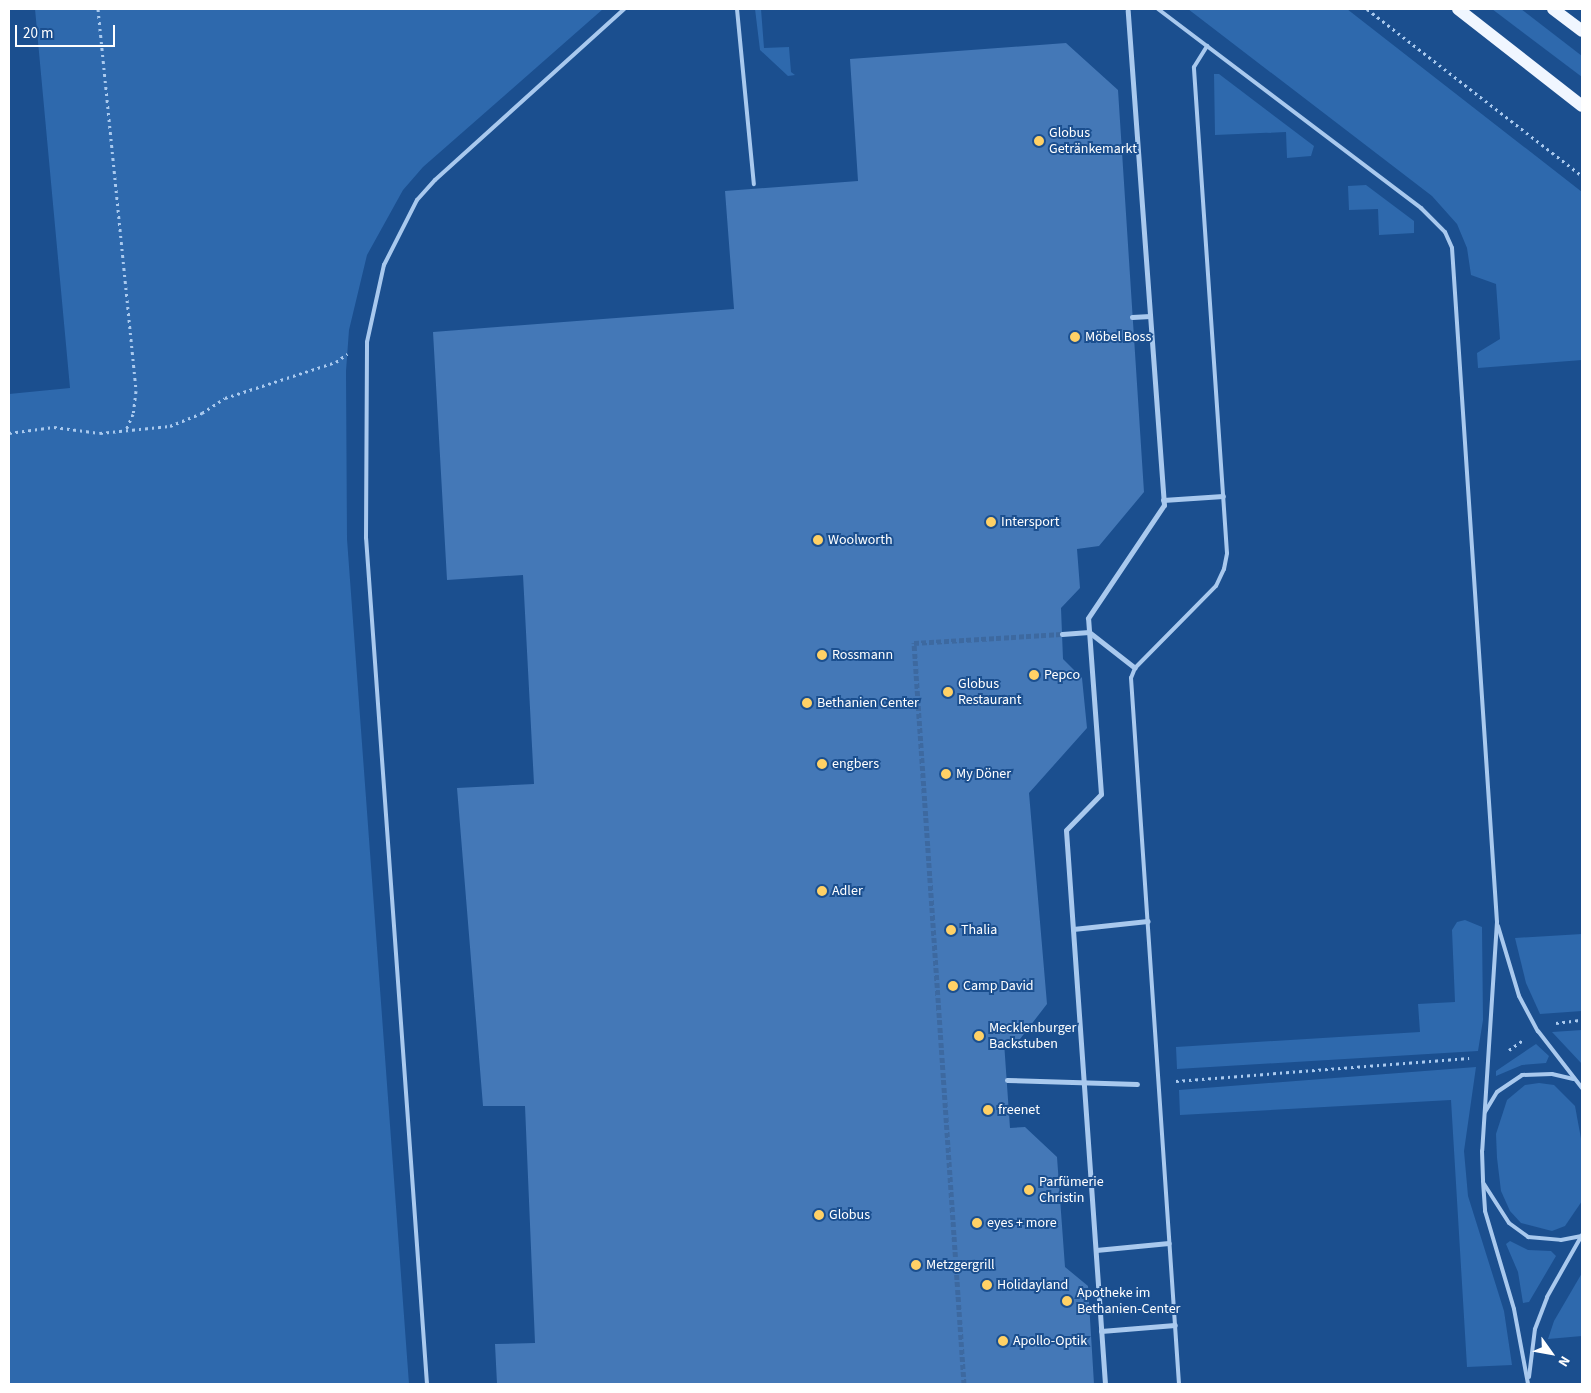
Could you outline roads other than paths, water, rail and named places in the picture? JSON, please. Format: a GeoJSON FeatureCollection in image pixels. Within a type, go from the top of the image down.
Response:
{"type":"FeatureCollection","features":[{"type":"Feature","properties":{"kind":"main road"},"geometry":{"type":"LineString","coordinates":[[1458,9],[1582,106]]}},
{"type":"Feature","properties":{"kind":"main road"},"geometry":{"type":"LineString","coordinates":[[1553,9],[1582,31]]}},
{"type":"Feature","properties":{"kind":"street"},"geometry":{"type":"LineString","coordinates":[[1105,1384],[1066,830],[1101,794],[1088,618],[1164,504],[1128,10]]}},
{"type":"Feature","properties":{"kind":"street"},"geometry":{"type":"LineString","coordinates":[[1122,149],[1137,148]]}},
{"type":"Feature","properties":{"kind":"street"},"geometry":{"type":"LineString","coordinates":[[1132,317],[1150,316]]}},
{"type":"Feature","properties":{"kind":"street"},"geometry":{"type":"LineString","coordinates":[[1163,500],[1223,496]]}},
{"type":"Feature","properties":{"kind":"street"},"geometry":{"type":"LineString","coordinates":[[1062,634],[1089,632],[1135,668]]}},
{"type":"Feature","properties":{"kind":"street"},"geometry":{"type":"LineString","coordinates":[[1073,930],[1148,921]]}},
{"type":"Feature","properties":{"kind":"street"},"geometry":{"type":"LineString","coordinates":[[1007,1080],[1137,1084]]}},
{"type":"Feature","properties":{"kind":"street"},"geometry":{"type":"LineString","coordinates":[[1096,1250],[1169,1243]]}},
{"type":"Feature","properties":{"kind":"street"},"geometry":{"type":"LineString","coordinates":[[1101,1331],[1175,1325]]}},
{"type":"Feature","properties":{"kind":"lane"},"geometry":{"type":"LineString","coordinates":[[427,1384],[366,538],[366,342],[384,265],[417,200],[435,180],[624,9]]}},
{"type":"Feature","properties":{"kind":"lane"},"geometry":{"type":"LineString","coordinates":[[737,9],[754,184]]}},
{"type":"Feature","properties":{"kind":"lane"},"geometry":{"type":"LineString","coordinates":[[1158,9],[1421,208],[1445,232],[1452,248],[1496,922],[1484,1114],[1483,1181],[1485,1212],[1514,1309],[1528,1383]]}},
{"type":"Feature","properties":{"kind":"lane"},"geometry":{"type":"LineString","coordinates":[[1179,1384],[1131,678],[1135,668],[1216,586],[1227,553],[1194,67],[1207,46]]}},
{"type":"Feature","properties":{"kind":"lane"},"geometry":{"type":"LineString","coordinates":[[1496,922],[1519,996],[1538,1031],[1573,1079],[1582,1088]]}},
{"type":"Feature","properties":{"kind":"lane"},"geometry":{"type":"LineString","coordinates":[[1484,1114],[1497,1092],[1522,1075],[1552,1074],[1573,1079]]}},
{"type":"Feature","properties":{"kind":"lane"},"geometry":{"type":"LineString","coordinates":[[1483,1181],[1509,1223],[1528,1237],[1561,1240],[1582,1236]]}},
{"type":"Feature","properties":{"kind":"lane"},"geometry":{"type":"LineString","coordinates":[[1528,1383],[1535,1329],[1547,1298],[1582,1236]]}},
{"type":"Feature","properties":{"kind":"tunnel"},"geometry":{"type":"LineString","coordinates":[[964,1384],[914,643],[1062,634]]}},
{"type":"Feature","properties":{"kind":"place","name":"Globus Getränkemarkt"},"geometry":{"type":"Point","coordinates":[1039,141]}},
{"type":"Feature","properties":{"kind":"place","name":"Möbel Boss"},"geometry":{"type":"Point","coordinates":[1075,337]}},
{"type":"Feature","properties":{"kind":"place","name":"Intersport"},"geometry":{"type":"Point","coordinates":[991,522]}},
{"type":"Feature","properties":{"kind":"place","name":"Woolworth"},"geometry":{"type":"Point","coordinates":[818,540]}},
{"type":"Feature","properties":{"kind":"place","name":"Rossmann"},"geometry":{"type":"Point","coordinates":[822,655]}},
{"type":"Feature","properties":{"kind":"place","name":"Pepco"},"geometry":{"type":"Point","coordinates":[1034,675]}},
{"type":"Feature","properties":{"kind":"place","name":"Globus Restaurant"},"geometry":{"type":"Point","coordinates":[948,692]}},
{"type":"Feature","properties":{"kind":"place","name":"Bethanien Center"},"geometry":{"type":"Point","coordinates":[807,703]}},
{"type":"Feature","properties":{"kind":"place","name":"engbers"},"geometry":{"type":"Point","coordinates":[822,764]}},
{"type":"Feature","properties":{"kind":"place","name":"My Döner"},"geometry":{"type":"Point","coordinates":[946,774]}},
{"type":"Feature","properties":{"kind":"place","name":"Adler"},"geometry":{"type":"Point","coordinates":[822,891]}},
{"type":"Feature","properties":{"kind":"place","name":"Thalia"},"geometry":{"type":"Point","coordinates":[951,930]}},
{"type":"Feature","properties":{"kind":"place","name":"Camp David"},"geometry":{"type":"Point","coordinates":[953,986]}},
{"type":"Feature","properties":{"kind":"place","name":"Mecklenburger Backstuben"},"geometry":{"type":"Point","coordinates":[979,1036]}},
{"type":"Feature","properties":{"kind":"place","name":"freenet"},"geometry":{"type":"Point","coordinates":[988,1110]}},
{"type":"Feature","properties":{"kind":"place","name":"Parfümerie Christin"},"geometry":{"type":"Point","coordinates":[1029,1190]}},
{"type":"Feature","properties":{"kind":"place","name":"Globus"},"geometry":{"type":"Point","coordinates":[819,1215]}},
{"type":"Feature","properties":{"kind":"place","name":"eyes + more"},"geometry":{"type":"Point","coordinates":[977,1223]}},
{"type":"Feature","properties":{"kind":"place","name":"Metzgergrill"},"geometry":{"type":"Point","coordinates":[916,1265]}},
{"type":"Feature","properties":{"kind":"place","name":"Holidayland"},"geometry":{"type":"Point","coordinates":[987,1285]}},
{"type":"Feature","properties":{"kind":"place","name":"Apotheke im Bethanien-Center"},"geometry":{"type":"Point","coordinates":[1067,1301]}},
{"type":"Feature","properties":{"kind":"place","name":"Apollo-Optik"},"geometry":{"type":"Point","coordinates":[1003,1341]}}]}
